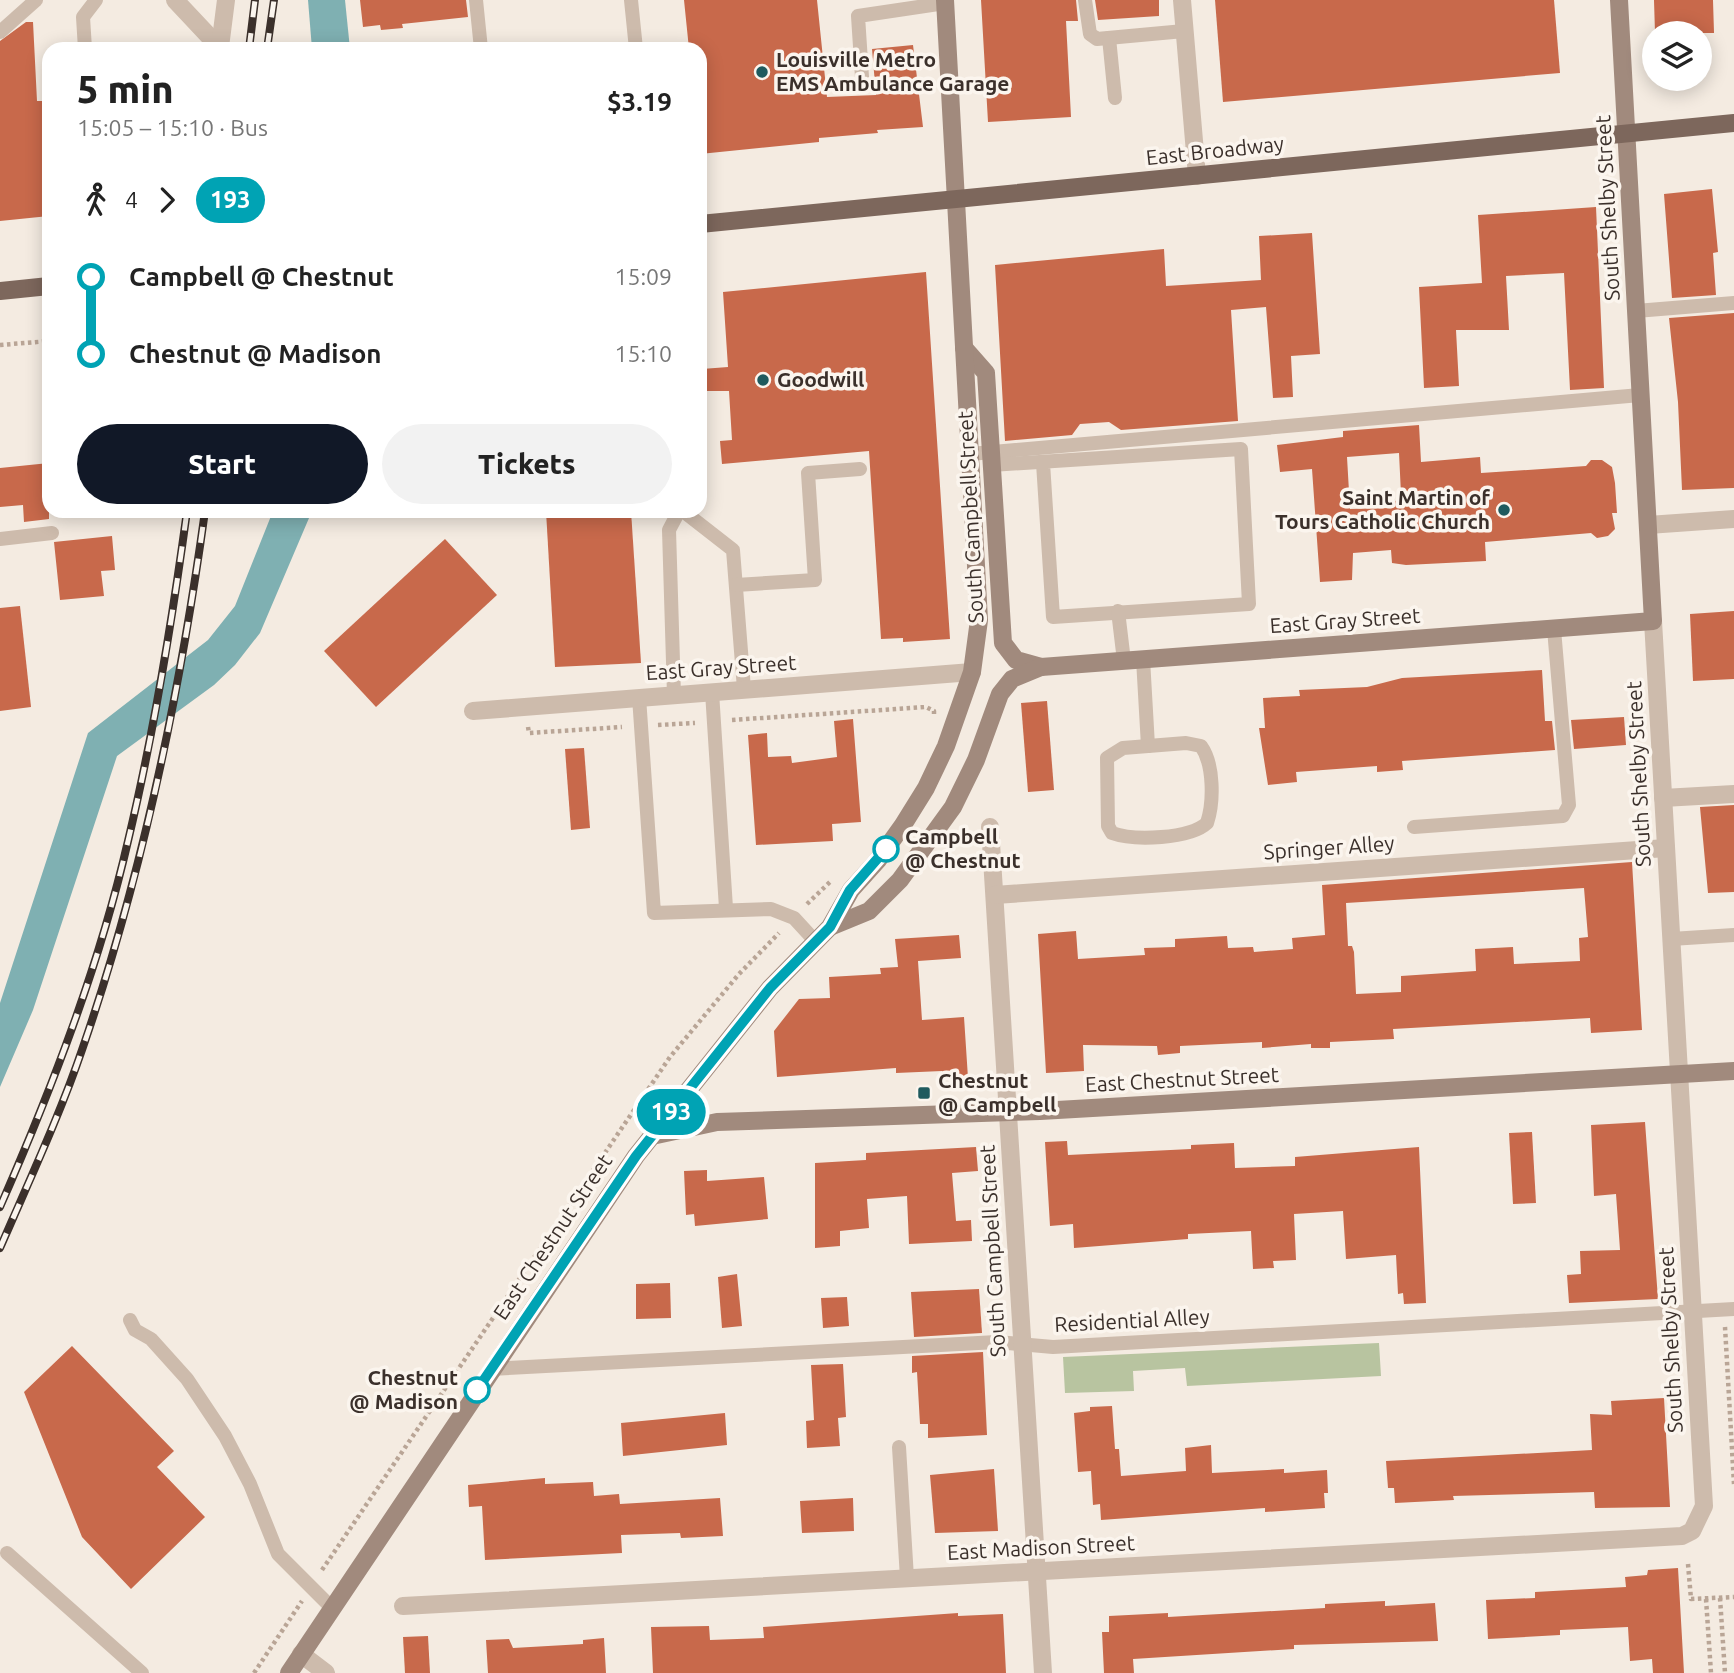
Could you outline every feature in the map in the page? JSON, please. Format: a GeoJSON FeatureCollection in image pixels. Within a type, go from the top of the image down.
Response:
{"type":"FeatureCollection","features":[{"type":"Feature","properties":{"kind":"main road","name":"South Shelby Street"},"geometry":{"type":"LineString","coordinates":[[1619,0],[1653,621]]}},
{"type":"Feature","properties":{"kind":"main road","name":"South Campbell Street"},"geometry":{"type":"LineString","coordinates":[[830,927],[850,890],[878,860],[926,789],[946,746],[972,672],[979,620],[945,2]]}},
{"type":"Feature","properties":{"kind":"main road","name":"East Broadway"},"geometry":{"type":"LineString","coordinates":[[707,223],[1734,123]]}},
{"type":"Feature","properties":{"kind":"main road"},"geometry":{"type":"LineString","coordinates":[[0,291],[42,287]]}},
{"type":"Feature","properties":{"kind":"main road","name":"South Campbell Street"},"geometry":{"type":"LineString","coordinates":[[964,348],[986,373],[1003,643],[1016,660],[1041,667]]}},
{"type":"Feature","properties":{"kind":"main road","name":"East Gray Street"},"geometry":{"type":"LineString","coordinates":[[1041,667],[1653,621]]}},
{"type":"Feature","properties":{"kind":"main road"},"geometry":{"type":"LineString","coordinates":[[652,1136],[770,988],[830,927],[869,911],[900,880],[953,807],[976,760],[1000,694],[1012,679],[1041,667]]}},
{"type":"Feature","properties":{"kind":"main road","name":"East Chestnut Street"},"geometry":{"type":"LineString","coordinates":[[289,1673],[491,1369],[652,1136],[717,1122],[1009,1112],[1734,1071]]}},
{"type":"Feature","properties":{"kind":"street"},"geometry":{"type":"LineString","coordinates":[[175,0],[214,42]]}},
{"type":"Feature","properties":{"kind":"street"},"geometry":{"type":"LineString","coordinates":[[221,42],[226,0]]}},
{"type":"Feature","properties":{"kind":"street"},"geometry":{"type":"LineString","coordinates":[[1182,0],[1196,176]]}},
{"type":"Feature","properties":{"kind":"street"},"geometry":{"type":"LineString","coordinates":[[1648,525],[1734,519]]}},
{"type":"Feature","properties":{"kind":"street","name":"South Shelby Street"},"geometry":{"type":"LineString","coordinates":[[1653,621],[1704,1506],[1692,1531],[1682,1536]]}},
{"type":"Feature","properties":{"kind":"street","name":"East Gray Street"},"geometry":{"type":"LineString","coordinates":[[473,711],[972,672]]}},
{"type":"Feature","properties":{"kind":"street"},"geometry":{"type":"LineString","coordinates":[[1663,798],[1734,794]]}},
{"type":"Feature","properties":{"kind":"street","name":"South Campbell Street"},"geometry":{"type":"LineString","coordinates":[[990,827],[1009,1112],[1020,1342],[1043,1673]]}},
{"type":"Feature","properties":{"kind":"street","name":"Springer Alley"},"geometry":{"type":"LineString","coordinates":[[995,895],[1666,848]]}},
{"type":"Feature","properties":{"kind":"street","name":"East Madison Street"},"geometry":{"type":"LineString","coordinates":[[403,1606],[1682,1536]]}},
{"type":"Feature","properties":{"kind":"street"},"geometry":{"type":"LineString","coordinates":[[301,1654],[326,1673]]}},
{"type":"Feature","properties":{"kind":"lane"},"geometry":{"type":"LineString","coordinates":[[0,32],[36,0]]}},
{"type":"Feature","properties":{"kind":"lane"},"geometry":{"type":"LineString","coordinates":[[85,42],[83,16],[96,0]]}},
{"type":"Feature","properties":{"kind":"lane"},"geometry":{"type":"LineString","coordinates":[[476,0],[480,42]]}},
{"type":"Feature","properties":{"kind":"lane"},"geometry":{"type":"LineString","coordinates":[[631,0],[635,42]]}},
{"type":"Feature","properties":{"kind":"lane"},"geometry":{"type":"LineString","coordinates":[[1084,0],[1090,34],[1097,39],[1184,31]]}},
{"type":"Feature","properties":{"kind":"lane"},"geometry":{"type":"LineString","coordinates":[[862,76],[859,16],[945,2]]}},
{"type":"Feature","properties":{"kind":"lane"},"geometry":{"type":"LineString","coordinates":[[1109,38],[1115,98]]}},
{"type":"Feature","properties":{"kind":"lane"},"geometry":{"type":"LineString","coordinates":[[1636,311],[1734,303]]}},
{"type":"Feature","properties":{"kind":"lane"},"geometry":{"type":"LineString","coordinates":[[991,458],[1640,395]]}},
{"type":"Feature","properties":{"kind":"lane"},"geometry":{"type":"LineString","coordinates":[[970,454],[1043,463],[1241,449],[1249,604],[1053,617],[1043,463]]}},
{"type":"Feature","properties":{"kind":"lane"},"geometry":{"type":"LineString","coordinates":[[736,584],[815,580],[808,473],[860,469]]}},
{"type":"Feature","properties":{"kind":"lane"},"geometry":{"type":"LineString","coordinates":[[674,695],[668,530],[676,518]]}},
{"type":"Feature","properties":{"kind":"lane"},"geometry":{"type":"LineString","coordinates":[[690,518],[733,551],[744,690]]}},
{"type":"Feature","properties":{"kind":"lane"},"geometry":{"type":"LineString","coordinates":[[0,539],[52,533]]}},
{"type":"Feature","properties":{"kind":"lane"},"geometry":{"type":"LineString","coordinates":[[1118,611],[1124,661]]}},
{"type":"Feature","properties":{"kind":"lane"},"geometry":{"type":"LineString","coordinates":[[1414,827],[1563,816],[1569,806],[1554,629]]}},
{"type":"Feature","properties":{"kind":"lane"},"geometry":{"type":"LineString","coordinates":[[1143,659],[1148,746]]}},
{"type":"Feature","properties":{"kind":"lane"},"geometry":{"type":"LineString","coordinates":[[712,692],[726,908]]}},
{"type":"Feature","properties":{"kind":"lane"},"geometry":{"type":"LineString","coordinates":[[639,698],[654,912],[726,908],[771,909],[794,918],[816,942]]}},
{"type":"Feature","properties":{"kind":"lane"},"geometry":{"type":"LineString","coordinates":[[1193,744],[1201,746],[1207,755],[1212,809],[1208,823],[1202,828],[1141,838],[1112,833],[1108,826],[1107,758],[1123,748],[1148,746],[1193,744]]}},
{"type":"Feature","properties":{"kind":"lane"},"geometry":{"type":"LineString","coordinates":[[1671,939],[1734,935]]}},
{"type":"Feature","properties":{"kind":"lane","name":"Residential Alley"},"geometry":{"type":"LineString","coordinates":[[491,1369],[1020,1342],[1053,1347],[1693,1310],[1730,1315]]}},
{"type":"Feature","properties":{"kind":"lane"},"geometry":{"type":"LineString","coordinates":[[131,1320],[135,1330],[152,1339],[187,1378],[225,1436],[250,1484],[278,1553],[332,1608]]}},
{"type":"Feature","properties":{"kind":"lane"},"geometry":{"type":"LineString","coordinates":[[899,1447],[907,1578]]}},
{"type":"Feature","properties":{"kind":"lane"},"geometry":{"type":"LineString","coordinates":[[7,1553],[142,1673]]}},
{"type":"Feature","properties":{"kind":"path"},"geometry":{"type":"LineString","coordinates":[[0,345],[42,342]]}},
{"type":"Feature","properties":{"kind":"path"},"geometry":{"type":"LineString","coordinates":[[527,705],[528,733],[926,707],[934,712],[935,721]]}},
{"type":"Feature","properties":{"kind":"path"},"geometry":{"type":"LineString","coordinates":[[254,1673],[670,1056],[739,974],[838,874]]}},
{"type":"Feature","properties":{"kind":"path"},"geometry":{"type":"LineString","coordinates":[[1730,1315],[1734,1484]]}},
{"type":"Feature","properties":{"kind":"path"},"geometry":{"type":"LineString","coordinates":[[1688,1564],[1691,1599],[1734,1597]]}},
{"type":"Feature","properties":{"kind":"path"},"geometry":{"type":"LineString","coordinates":[[1706,1598],[1711,1673]]}},
{"type":"Feature","properties":{"kind":"path"},"geometry":{"type":"LineString","coordinates":[[1720,1598],[1725,1673]]}},
{"type":"Feature","properties":{"kind":"green space"},"geometry":{"type":"Polygon","coordinates":[[[1379,1343],[1381,1376],[1187,1386],[1185,1368],[1133,1371],[1134,1391],[1065,1393],[1063,1357],[1379,1343]]]}},
{"type":"Feature","properties":{"kind":"water"},"geometry":{"type":"Polygon","coordinates":[[[308,0],[345,0],[349,42],[311,42],[308,0]]]}},
{"type":"Feature","properties":{"kind":"water"},"geometry":{"type":"Polygon","coordinates":[[[270,518],[309,518],[260,633],[235,665],[214,685],[117,756],[33,1010],[0,1087],[0,1003],[88,733],[208,640],[235,606],[270,518]]]}},
{"type":"Feature","properties":{"kind":"building"},"geometry":{"type":"Polygon","coordinates":[[[360,0],[466,0],[468,17],[402,24],[403,28],[381,30],[380,25],[363,27],[360,0]]]}},
{"type":"Feature","properties":{"kind":"building","name":"Louisville Metro EMS Ambulance Garage"},"geometry":{"type":"Polygon","coordinates":[[[684,0],[817,0],[827,97],[876,95],[872,49],[913,45],[923,127],[877,130],[878,133],[819,138],[819,142],[707,153],[707,42],[688,42],[684,0]]]}},
{"type":"Feature","properties":{"kind":"building"},"geometry":{"type":"Polygon","coordinates":[[[981,0],[1076,0],[1078,21],[1066,21],[1071,117],[988,122],[981,0]]]}},
{"type":"Feature","properties":{"kind":"building"},"geometry":{"type":"Polygon","coordinates":[[[1095,0],[1159,0],[1159,16],[1098,20],[1095,0]]]}},
{"type":"Feature","properties":{"kind":"building"},"geometry":{"type":"Polygon","coordinates":[[[1215,0],[1554,0],[1560,73],[1223,102],[1215,0]]]}},
{"type":"Feature","properties":{"kind":"building"},"geometry":{"type":"Polygon","coordinates":[[[1654,0],[1713,0],[1714,33],[1712,21],[1655,21],[1654,0]]]}},
{"type":"Feature","properties":{"kind":"building"},"geometry":{"type":"Polygon","coordinates":[[[26,22],[33,22],[37,101],[42,101],[42,217],[0,221],[0,41],[26,22]]]}},
{"type":"Feature","properties":{"kind":"building"},"geometry":{"type":"Polygon","coordinates":[[[1712,189],[1718,252],[1713,253],[1716,295],[1672,298],[1664,194],[1712,189]]]}},
{"type":"Feature","properties":{"kind":"building"},"geometry":{"type":"Polygon","coordinates":[[[1596,207],[1604,388],[1570,390],[1564,273],[1506,276],[1509,330],[1456,330],[1459,386],[1424,388],[1419,287],[1482,283],[1478,215],[1596,207]]]}},
{"type":"Feature","properties":{"kind":"building"},"geometry":{"type":"Polygon","coordinates":[[[1312,233],[1320,354],[1291,356],[1293,397],[1273,398],[1266,307],[1231,310],[1238,421],[1121,430],[1109,422],[1080,424],[1072,435],[1005,441],[995,265],[1164,249],[1166,286],[1261,280],[1259,236],[1312,233]]]}},
{"type":"Feature","properties":{"kind":"building"},"geometry":{"type":"Polygon","coordinates":[[[926,272],[950,639],[903,642],[903,638],[881,639],[869,451],[722,464],[720,441],[732,440],[729,391],[707,391],[707,369],[728,367],[723,292],[926,272]]]}},
{"type":"Feature","properties":{"kind":"building"},"geometry":{"type":"Polygon","coordinates":[[[1734,313],[1734,488],[1682,490],[1678,402],[1669,318],[1734,313]]]}},
{"type":"Feature","properties":{"kind":"building","name":"Saint Martin of Tours Catholic Church"},"geometry":{"type":"Polygon","coordinates":[[[1419,425],[1421,462],[1480,457],[1481,473],[1586,466],[1591,460],[1602,460],[1612,467],[1617,513],[1612,513],[1615,529],[1608,536],[1597,538],[1591,533],[1485,542],[1486,561],[1406,565],[1392,563],[1391,550],[1353,553],[1352,580],[1320,582],[1312,469],[1280,472],[1277,445],[1343,437],[1343,431],[1419,425]],[[1399,453],[1347,457],[1350,509],[1390,508],[1401,494],[1399,453]]]}},
{"type":"Feature","properties":{"kind":"building"},"geometry":{"type":"Polygon","coordinates":[[[42,464],[42,518],[49,519],[24,522],[23,505],[0,507],[0,468],[42,464]]]}},
{"type":"Feature","properties":{"kind":"building"},"geometry":{"type":"Polygon","coordinates":[[[546,518],[631,518],[641,663],[555,667],[546,518]]]}},
{"type":"Feature","properties":{"kind":"building"},"geometry":{"type":"Polygon","coordinates":[[[112,536],[115,570],[101,571],[104,596],[60,600],[54,542],[112,536]]]}},
{"type":"Feature","properties":{"kind":"building"},"geometry":{"type":"Polygon","coordinates":[[[445,539],[497,595],[376,707],[324,651],[445,539]]]}},
{"type":"Feature","properties":{"kind":"building"},"geometry":{"type":"Polygon","coordinates":[[[20,606],[31,707],[0,711],[0,608],[20,606]]]}},
{"type":"Feature","properties":{"kind":"building"},"geometry":{"type":"Polygon","coordinates":[[[1734,611],[1734,679],[1693,681],[1690,614],[1734,611]]]}},
{"type":"Feature","properties":{"kind":"building"},"geometry":{"type":"Polygon","coordinates":[[[1542,670],[1545,721],[1552,721],[1555,750],[1402,761],[1403,770],[1377,772],[1377,766],[1296,772],[1297,782],[1268,785],[1259,728],[1265,728],[1263,698],[1300,696],[1299,690],[1367,687],[1402,678],[1542,670]]]}},
{"type":"Feature","properties":{"kind":"building"},"geometry":{"type":"Polygon","coordinates":[[[1047,701],[1054,790],[1028,792],[1021,703],[1047,701]]]}},
{"type":"Feature","properties":{"kind":"building"},"geometry":{"type":"Polygon","coordinates":[[[1624,717],[1626,745],[1574,749],[1571,720],[1624,717]]]}},
{"type":"Feature","properties":{"kind":"building"},"geometry":{"type":"Polygon","coordinates":[[[853,719],[861,822],[832,824],[833,841],[756,845],[748,735],[767,733],[768,757],[791,756],[792,763],[837,757],[834,721],[853,719]]]}},
{"type":"Feature","properties":{"kind":"building"},"geometry":{"type":"Polygon","coordinates":[[[584,748],[590,828],[571,830],[565,749],[584,748]]]}},
{"type":"Feature","properties":{"kind":"building"},"geometry":{"type":"Polygon","coordinates":[[[1734,805],[1734,892],[1708,893],[1700,807],[1734,805]]]}},
{"type":"Feature","properties":{"kind":"building"},"geometry":{"type":"Polygon","coordinates":[[[1632,862],[1642,1030],[1591,1033],[1590,1018],[1393,1029],[1394,1039],[1330,1042],[1330,1048],[1311,1048],[1311,1044],[1262,1048],[1262,1042],[1180,1046],[1180,1053],[1158,1055],[1157,1046],[1083,1045],[1084,1071],[1046,1073],[1038,934],[1076,931],[1078,959],[1145,955],[1144,948],[1175,947],[1175,939],[1227,936],[1228,948],[1253,947],[1254,952],[1293,949],[1292,938],[1325,935],[1322,885],[1632,862]],[[1584,888],[1346,903],[1348,946],[1352,946],[1354,952],[1356,994],[1401,992],[1401,976],[1476,971],[1475,949],[1513,947],[1514,964],[1580,961],[1579,938],[1588,937],[1584,888]]]}},
{"type":"Feature","properties":{"kind":"building"},"geometry":{"type":"Polygon","coordinates":[[[959,935],[961,958],[918,961],[922,1020],[964,1017],[968,1078],[943,1080],[942,1071],[896,1073],[896,1068],[777,1077],[774,1031],[799,999],[830,998],[829,977],[881,974],[880,968],[898,967],[895,939],[959,935]]]}},
{"type":"Feature","properties":{"kind":"building"},"geometry":{"type":"Polygon","coordinates":[[[1645,1122],[1658,1299],[1569,1303],[1567,1275],[1581,1274],[1580,1251],[1620,1250],[1616,1194],[1594,1196],[1591,1125],[1645,1122]]]}},
{"type":"Feature","properties":{"kind":"building"},"geometry":{"type":"Polygon","coordinates":[[[1532,1132],[1536,1203],[1513,1204],[1509,1133],[1532,1132]]]}},
{"type":"Feature","properties":{"kind":"building"},"geometry":{"type":"Polygon","coordinates":[[[1067,1141],[1068,1155],[1191,1149],[1191,1145],[1234,1143],[1235,1168],[1295,1166],[1295,1157],[1419,1147],[1426,1303],[1404,1304],[1403,1293],[1398,1294],[1396,1255],[1346,1259],[1343,1211],[1294,1214],[1296,1260],[1273,1261],[1274,1268],[1253,1269],[1251,1231],[1188,1234],[1188,1239],[1074,1248],[1073,1224],[1050,1226],[1045,1142],[1067,1141]]]}},
{"type":"Feature","properties":{"kind":"building"},"geometry":{"type":"Polygon","coordinates":[[[976,1147],[978,1171],[952,1173],[956,1221],[971,1220],[972,1241],[909,1244],[907,1196],[867,1199],[869,1228],[840,1231],[840,1246],[815,1248],[815,1163],[866,1160],[866,1153],[976,1147]]]}},
{"type":"Feature","properties":{"kind":"building"},"geometry":{"type":"Polygon","coordinates":[[[707,1170],[707,1181],[764,1177],[768,1219],[695,1226],[694,1214],[686,1215],[684,1171],[707,1170]]]}},
{"type":"Feature","properties":{"kind":"building"},"geometry":{"type":"Polygon","coordinates":[[[737,1274],[742,1326],[722,1328],[718,1277],[737,1274]]]}},
{"type":"Feature","properties":{"kind":"building"},"geometry":{"type":"Polygon","coordinates":[[[670,1283],[671,1318],[636,1319],[636,1284],[670,1283]]]}},
{"type":"Feature","properties":{"kind":"building"},"geometry":{"type":"Polygon","coordinates":[[[979,1289],[982,1333],[914,1337],[911,1292],[979,1289]]]}},
{"type":"Feature","properties":{"kind":"building"},"geometry":{"type":"Polygon","coordinates":[[[847,1297],[849,1326],[823,1328],[821,1298],[847,1297]]]}},
{"type":"Feature","properties":{"kind":"building"},"geometry":{"type":"Polygon","coordinates":[[[72,1346],[174,1451],[157,1467],[205,1517],[131,1589],[82,1537],[24,1392],[72,1346]]]}},
{"type":"Feature","properties":{"kind":"building"},"geometry":{"type":"Polygon","coordinates":[[[983,1352],[987,1435],[928,1438],[928,1424],[920,1424],[917,1372],[912,1373],[912,1356],[983,1352]]]}},
{"type":"Feature","properties":{"kind":"building"},"geometry":{"type":"Polygon","coordinates":[[[843,1364],[846,1417],[838,1418],[840,1446],[807,1448],[806,1421],[814,1420],[811,1365],[843,1364]]]}},
{"type":"Feature","properties":{"kind":"building"},"geometry":{"type":"Polygon","coordinates":[[[1664,1398],[1670,1507],[1595,1508],[1594,1492],[1453,1496],[1454,1500],[1395,1503],[1394,1488],[1388,1488],[1386,1461],[1592,1450],[1590,1414],[1612,1415],[1611,1401],[1664,1398]]]}},
{"type":"Feature","properties":{"kind":"building"},"geometry":{"type":"Polygon","coordinates":[[[1112,1406],[1115,1449],[1119,1449],[1121,1476],[1186,1471],[1185,1448],[1211,1445],[1212,1473],[1284,1469],[1284,1473],[1327,1470],[1328,1493],[1324,1493],[1325,1508],[1265,1512],[1265,1508],[1101,1520],[1100,1504],[1093,1505],[1091,1471],[1078,1472],[1074,1413],[1090,1411],[1090,1407],[1112,1406]]]}},
{"type":"Feature","properties":{"kind":"building"},"geometry":{"type":"Polygon","coordinates":[[[725,1413],[727,1445],[623,1456],[621,1423],[725,1413]]]}},
{"type":"Feature","properties":{"kind":"building"},"geometry":{"type":"Polygon","coordinates":[[[994,1469],[998,1531],[935,1533],[930,1475],[994,1469]]]}},
{"type":"Feature","properties":{"kind":"building"},"geometry":{"type":"Polygon","coordinates":[[[545,1478],[545,1484],[593,1482],[594,1496],[619,1494],[620,1504],[720,1498],[723,1536],[681,1538],[680,1533],[621,1535],[622,1553],[485,1560],[482,1506],[469,1507],[468,1485],[545,1478]]]}},
{"type":"Feature","properties":{"kind":"building"},"geometry":{"type":"Polygon","coordinates":[[[853,1498],[854,1531],[802,1533],[800,1501],[853,1498]]]}},
{"type":"Feature","properties":{"kind":"building"},"geometry":{"type":"Polygon","coordinates":[[[1678,1568],[1684,1673],[1653,1673],[1652,1659],[1630,1661],[1628,1627],[1560,1630],[1560,1635],[1488,1639],[1486,1600],[1535,1598],[1535,1592],[1626,1587],[1625,1577],[1647,1575],[1648,1570],[1678,1568]]]}},
{"type":"Feature","properties":{"kind":"building"},"geometry":{"type":"Polygon","coordinates":[[[1385,1601],[1385,1606],[1435,1603],[1438,1641],[1294,1645],[1294,1649],[1133,1659],[1134,1673],[1104,1673],[1102,1632],[1109,1632],[1109,1616],[1168,1613],[1168,1617],[1325,1608],[1325,1604],[1385,1601]]]}},
{"type":"Feature","properties":{"kind":"building"},"geometry":{"type":"Polygon","coordinates":[[[958,1613],[958,1616],[1003,1614],[1006,1673],[653,1673],[651,1627],[709,1626],[710,1640],[764,1638],[763,1627],[958,1613]]]}},
{"type":"Feature","properties":{"kind":"building"},"geometry":{"type":"Polygon","coordinates":[[[428,1636],[430,1673],[405,1673],[403,1637],[428,1636]]]}},
{"type":"Feature","properties":{"kind":"building"},"geometry":{"type":"Polygon","coordinates":[[[604,1638],[606,1673],[488,1673],[486,1640],[509,1639],[513,1648],[583,1644],[583,1640],[604,1638]]]}},
{"type":"Feature","properties":{"kind":"railway"},"geometry":{"type":"LineString","coordinates":[[250,42],[255,0]]}},
{"type":"Feature","properties":{"kind":"railway"},"geometry":{"type":"LineString","coordinates":[[268,42],[274,0]]}},
{"type":"Feature","properties":{"kind":"railway"},"geometry":{"type":"LineString","coordinates":[[0,1207],[73,1027],[116,888],[154,718],[186,518]]}},
{"type":"Feature","properties":{"kind":"railway"},"geometry":{"type":"LineString","coordinates":[[0,1248],[74,1072],[124,915],[171,715],[204,518]]}},
{"type":"Feature","properties":{"kind":"bus line","name":"193"},"geometry":{"type":"LineString","coordinates":[[477,1390],[636,1156],[770,988],[830,927],[850,890],[886,849]]}},
{"type":"Feature","properties":{"kind":"place","name":"Louisville Metro EMS Ambulance Garage"},"geometry":{"type":"Point","coordinates":[762,72]}},
{"type":"Feature","properties":{"kind":"place","name":"Goodwill"},"geometry":{"type":"Point","coordinates":[763,380]}},
{"type":"Feature","properties":{"kind":"place","name":"Saint Martin of Tours Catholic Church"},"geometry":{"type":"Point","coordinates":[1504,510]}},
{"type":"Feature","properties":{"kind":"place","name":"Campbell @ Chestnut"},"geometry":{"type":"Point","coordinates":[886,849]}},
{"type":"Feature","properties":{"kind":"place","name":"Chestnut @ Campbell"},"geometry":{"type":"Point","coordinates":[924,1093]}},
{"type":"Feature","properties":{"kind":"place","name":"Chestnut @ Madison"},"geometry":{"type":"Point","coordinates":[477,1390]}}]}
